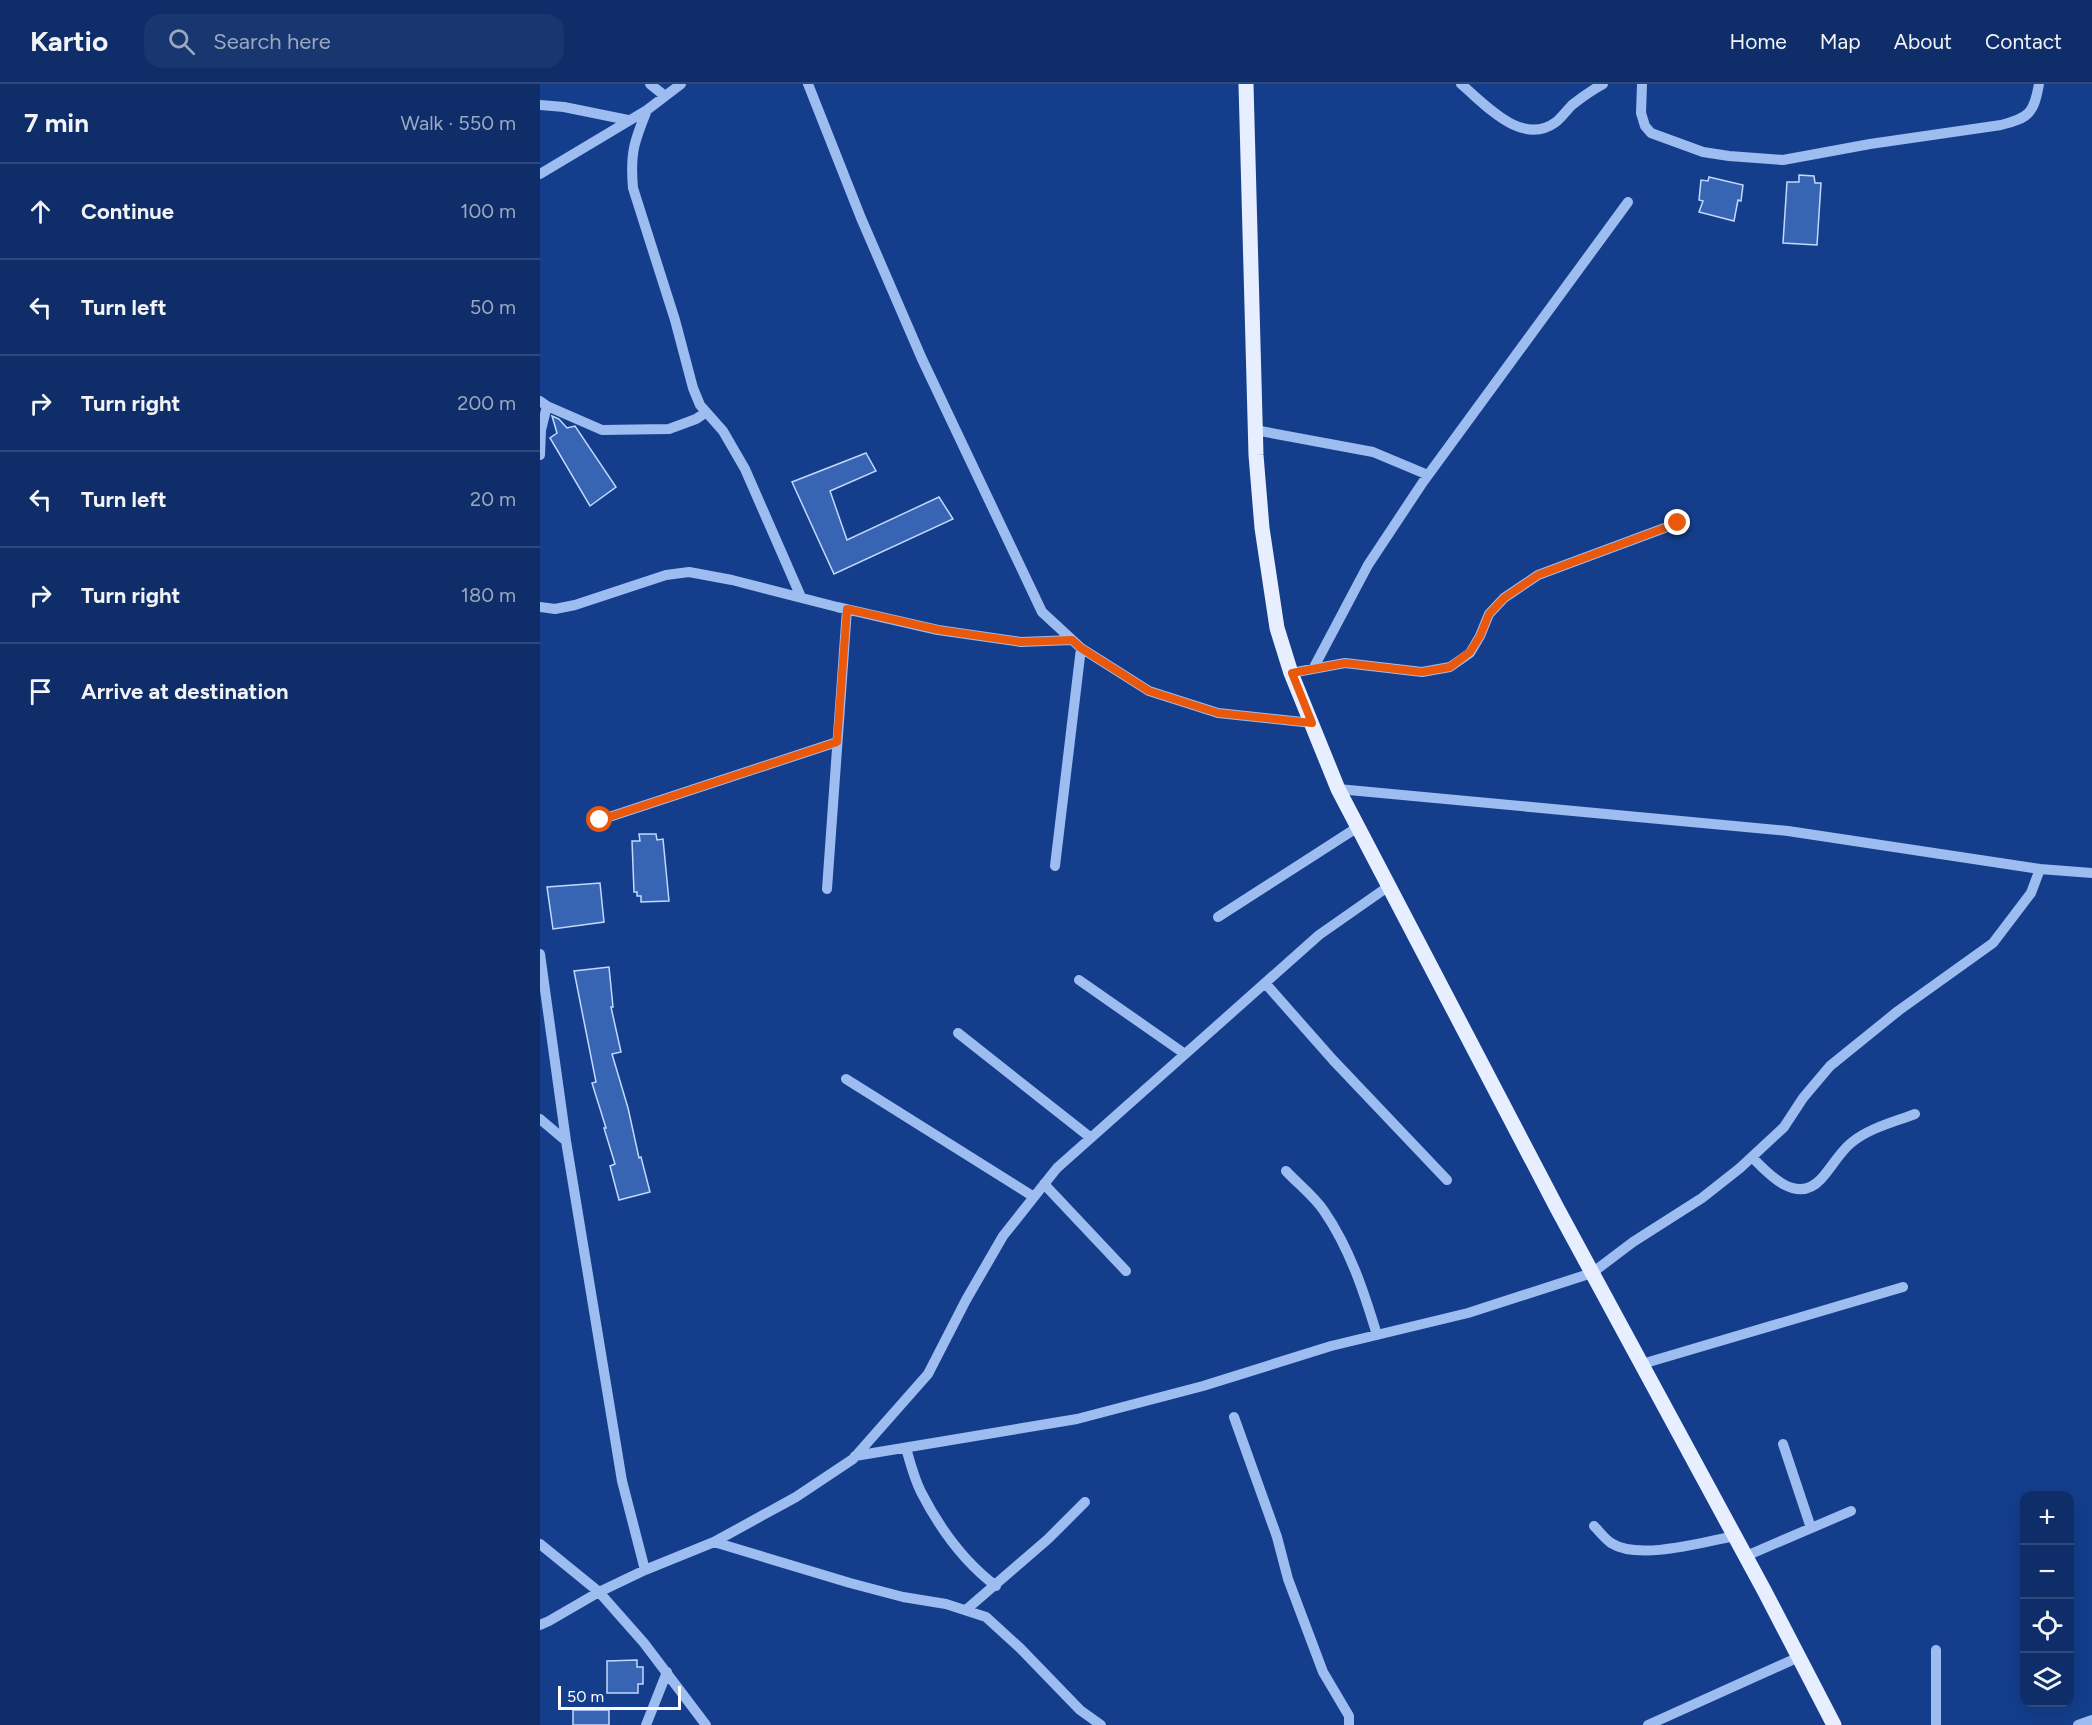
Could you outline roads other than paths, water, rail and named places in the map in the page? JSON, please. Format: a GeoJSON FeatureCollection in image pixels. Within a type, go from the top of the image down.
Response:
{"type":"FeatureCollection","features":[{"type":"Feature","properties":{"kind":"main road"},"geometry":{"type":"LineString","coordinates":[[1246,84],[1255,430],[1264,539],[1277,628],[1292,673],[1338,789],[1592,1273],[1746,1556],[1834,1725]]}},
{"type":"Feature","properties":{"kind":"street"},"geometry":{"type":"LineString","coordinates":[[650,84],[665,96]]}},
{"type":"Feature","properties":{"kind":"street"},"geometry":{"type":"LineString","coordinates":[[540,174],[647,110],[681,84]]}},
{"type":"Feature","properties":{"kind":"street"},"geometry":{"type":"LineString","coordinates":[[808,84],[861,218],[912,337],[1042,612],[1081,648],[1149,691],[1218,713],[1312,723]]}},
{"type":"Feature","properties":{"kind":"street"},"geometry":{"type":"LineString","coordinates":[[1461,84],[1503,119],[1519,128],[1530,130],[1547,127],[1557,121],[1585,94],[1603,84]]}},
{"type":"Feature","properties":{"kind":"street"},"geometry":{"type":"LineString","coordinates":[[1642,84],[1641,113],[1645,126],[1651,133],[1703,152],[1783,160],[2021,120],[2031,111],[2037,98],[2038,84]]}},
{"type":"Feature","properties":{"kind":"street"},"geometry":{"type":"LineString","coordinates":[[540,105],[564,107],[628,120]]}},
{"type":"Feature","properties":{"kind":"street"},"geometry":{"type":"LineString","coordinates":[[647,110],[634,140],[631,165],[633,188],[675,320],[693,388],[705,413],[723,431],[745,469],[801,597]]}},
{"type":"Feature","properties":{"kind":"street"},"geometry":{"type":"LineString","coordinates":[[1314,669],[1368,565],[1428,475],[1628,202]]}},
{"type":"Feature","properties":{"kind":"street"},"geometry":{"type":"LineString","coordinates":[[540,455],[543,404],[602,430],[669,429],[696,419],[705,413]]}},
{"type":"Feature","properties":{"kind":"street"},"geometry":{"type":"LineString","coordinates":[[1255,430],[1373,452],[1428,475]]}},
{"type":"Feature","properties":{"kind":"street"},"geometry":{"type":"LineString","coordinates":[[1292,673],[1345,663],[1422,672],[1450,667],[1470,652],[1489,614],[1504,598],[1538,575],[1678,523]]}},
{"type":"Feature","properties":{"kind":"street"},"geometry":{"type":"LineString","coordinates":[[540,607],[555,609],[575,605],[666,575],[689,572],[732,580],[939,630],[1021,642],[1072,640]]}},
{"type":"Feature","properties":{"kind":"street"},"geometry":{"type":"LineString","coordinates":[[827,889],[847,609]]}},
{"type":"Feature","properties":{"kind":"street"},"geometry":{"type":"LineString","coordinates":[[1055,866],[1081,648]]}},
{"type":"Feature","properties":{"kind":"street"},"geometry":{"type":"LineString","coordinates":[[600,820],[837,742]]}},
{"type":"Feature","properties":{"kind":"street"},"geometry":{"type":"LineString","coordinates":[[1338,789],[1788,831],[2040,869],[2092,873]]}},
{"type":"Feature","properties":{"kind":"street"},"geometry":{"type":"LineString","coordinates":[[1218,917],[1358,827]]}},
{"type":"Feature","properties":{"kind":"street"},"geometry":{"type":"LineString","coordinates":[[855,1456],[1077,1419],[1203,1386],[1331,1346],[1468,1313],[1592,1273],[1633,1242],[1702,1198],[1752,1157],[1784,1126],[1803,1098],[1830,1066],[1898,1011],[1993,943],[2031,893],[2040,869]]}},
{"type":"Feature","properties":{"kind":"street"},"geometry":{"type":"LineString","coordinates":[[540,1625],[599,1592],[645,1570],[714,1542],[796,1497],[855,1456],[928,1374],[966,1300],[998,1245],[1057,1168],[1319,935],[1389,886]]}},
{"type":"Feature","properties":{"kind":"street"},"geometry":{"type":"LineString","coordinates":[[540,954],[566,1141],[622,1481],[645,1570]]}},
{"type":"Feature","properties":{"kind":"street"},"geometry":{"type":"LineString","coordinates":[[1079,980],[1185,1054]]}},
{"type":"Feature","properties":{"kind":"street"},"geometry":{"type":"LineString","coordinates":[[1265,983],[1333,1060],[1447,1180]]}},
{"type":"Feature","properties":{"kind":"street"},"geometry":{"type":"LineString","coordinates":[[958,1033],[1091,1138]]}},
{"type":"Feature","properties":{"kind":"street"},"geometry":{"type":"LineString","coordinates":[[846,1079],[1034,1197]]}},
{"type":"Feature","properties":{"kind":"street"},"geometry":{"type":"LineString","coordinates":[[1752,1157],[1782,1185],[1797,1188],[1812,1187],[1821,1179],[1839,1154],[1853,1141],[1876,1128],[1915,1114]]}},
{"type":"Feature","properties":{"kind":"street"},"geometry":{"type":"LineString","coordinates":[[540,1119],[566,1141]]}},
{"type":"Feature","properties":{"kind":"street"},"geometry":{"type":"LineString","coordinates":[[1286,1171],[1323,1209],[1343,1244],[1364,1290],[1377,1335]]}},
{"type":"Feature","properties":{"kind":"street"},"geometry":{"type":"LineString","coordinates":[[1044,1184],[1126,1271]]}},
{"type":"Feature","properties":{"kind":"street"},"geometry":{"type":"LineString","coordinates":[[1642,1364],[1903,1287]]}},
{"type":"Feature","properties":{"kind":"street"},"geometry":{"type":"LineString","coordinates":[[1234,1417],[1277,1537],[1288,1579],[1323,1672],[1349,1716],[1349,1725]]}},
{"type":"Feature","properties":{"kind":"street"},"geometry":{"type":"LineString","coordinates":[[1783,1444],[1811,1528]]}},
{"type":"Feature","properties":{"kind":"street"},"geometry":{"type":"LineString","coordinates":[[906,1448],[920,1490],[945,1533],[981,1575],[996,1586]]}},
{"type":"Feature","properties":{"kind":"street"},"geometry":{"type":"LineString","coordinates":[[967,1610],[1048,1539],[1085,1502]]}},
{"type":"Feature","properties":{"kind":"street"},"geometry":{"type":"LineString","coordinates":[[1746,1556],[1851,1511]]}},
{"type":"Feature","properties":{"kind":"street"},"geometry":{"type":"LineString","coordinates":[[1594,1526],[1610,1543],[1622,1548],[1647,1552],[1735,1536]]}},
{"type":"Feature","properties":{"kind":"street"},"geometry":{"type":"LineString","coordinates":[[714,1542],[903,1597],[946,1604],[986,1617],[1020,1648],[1080,1710],[1101,1725]]}},
{"type":"Feature","properties":{"kind":"street"},"geometry":{"type":"LineString","coordinates":[[540,1544],[599,1592],[644,1642],[706,1725]]}},
{"type":"Feature","properties":{"kind":"street"},"geometry":{"type":"LineString","coordinates":[[1935,1650],[1936,1725]]}},
{"type":"Feature","properties":{"kind":"street"},"geometry":{"type":"LineString","coordinates":[[1648,1725],[1799,1657]]}},
{"type":"Feature","properties":{"kind":"street"},"geometry":{"type":"LineString","coordinates":[[646,1725],[667,1672]]}},
{"type":"Feature","properties":{"kind":"street"},"geometry":{"type":"LineString","coordinates":[[2078,1725],[2092,1720]]}}]}
